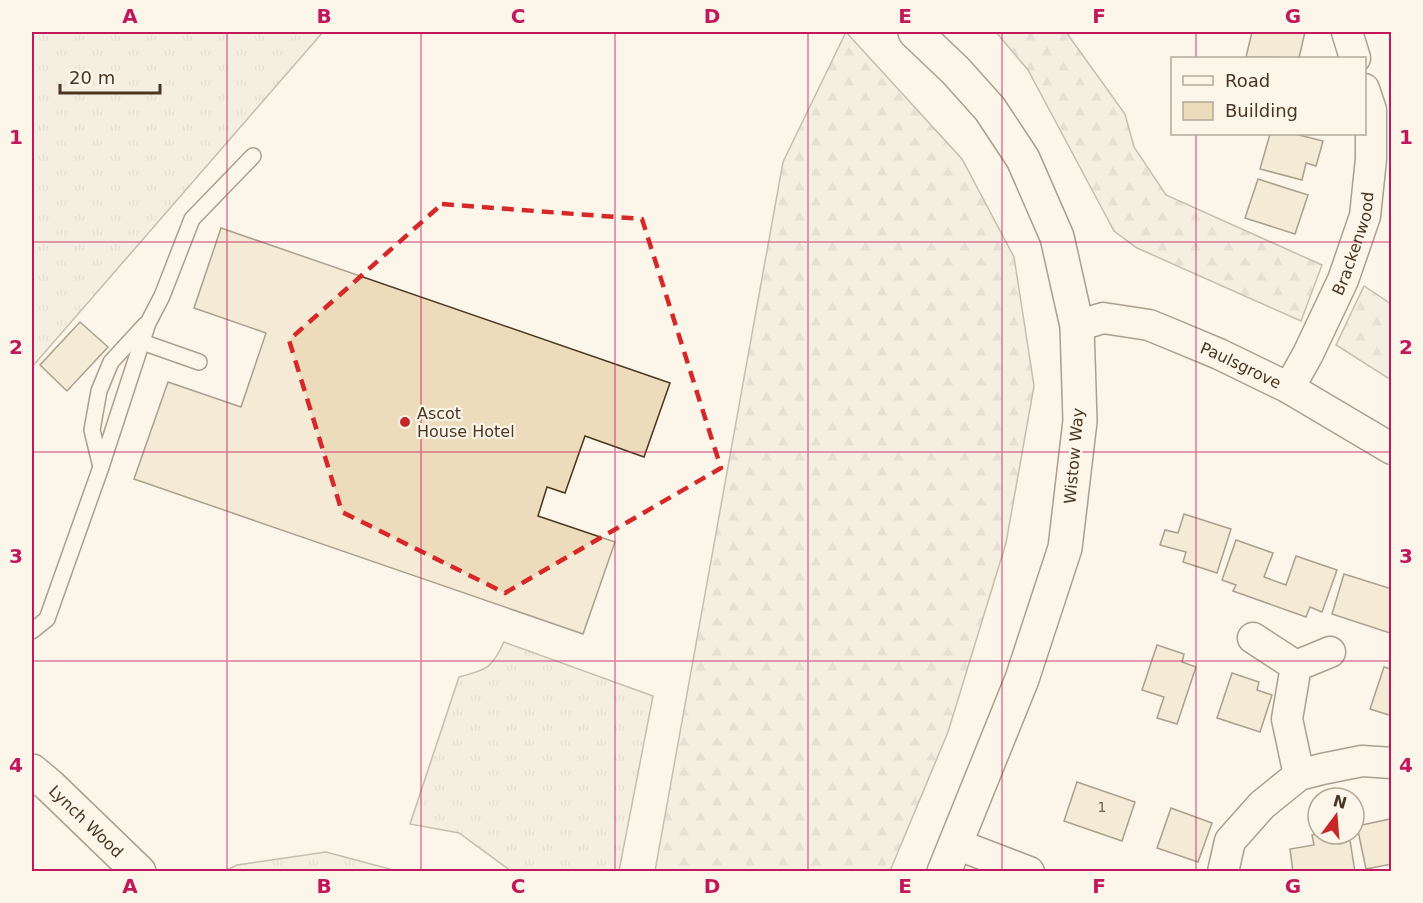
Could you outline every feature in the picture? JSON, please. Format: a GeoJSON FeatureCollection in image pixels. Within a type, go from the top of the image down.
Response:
{"type":"FeatureCollection","features":[{"type":"Feature","properties":{"kind":"street","name":"Wistow Way"},"geometry":{"type":"LineString","coordinates":[[915,32],[956,71],[990,109],[1023,159],[1057,237],[1077,326],[1080,421],[1065,548],[1022,679],[950,858]]}},
{"type":"Feature","properties":{"kind":"street"},"geometry":{"type":"LineString","coordinates":[[1347,32],[1355,57]]}},
{"type":"Feature","properties":{"kind":"street","name":"Brackenwood"},"geometry":{"type":"LineString","coordinates":[[1289,388],[1343,280],[1365,216],[1371,159],[1371,110],[1366,92]]}},
{"type":"Feature","properties":{"kind":"street","name":"Paulsgrove"},"geometry":{"type":"LineString","coordinates":[[1077,326],[1103,318],[1149,325],[1219,354],[1289,388],[1392,449]]}},
{"type":"Feature","properties":{"kind":"street"},"geometry":{"type":"LineString","coordinates":[[1252,638],[1296,666]]}},
{"type":"Feature","properties":{"kind":"street"},"geometry":{"type":"LineString","coordinates":[[1296,666],[1330,652]]}},
{"type":"Feature","properties":{"kind":"street"},"geometry":{"type":"LineString","coordinates":[[1296,666],[1287,719],[1299,775]]}},
{"type":"Feature","properties":{"kind":"street"},"geometry":{"type":"LineString","coordinates":[[1223,872],[1230,841],[1262,805],[1299,775],[1362,761],[1392,763]]}},
{"type":"Feature","properties":{"kind":"street","name":"Lynch Wood"},"geometry":{"type":"LineString","coordinates":[[32,771],[139,872]]}},
{"type":"Feature","properties":{"kind":"street"},"geometry":{"type":"LineString","coordinates":[[950,858],[1029,872]]}},
{"type":"Feature","properties":{"kind":"lane"},"geometry":{"type":"LineString","coordinates":[[32,631],[46,619],[101,467],[148,323],[162,296],[192,219],[254,156]]}},
{"type":"Feature","properties":{"kind":"lane"},"geometry":{"type":"LineString","coordinates":[[101,467],[92,430],[99,391],[111,362],[148,323]]}},
{"type":"Feature","properties":{"kind":"lane"},"geometry":{"type":"LineString","coordinates":[[142,342],[199,362]]}},
{"type":"Feature","properties":{"kind":"highlighted area"},"geometry":{"type":"Polygon","coordinates":[[[442,204],[642,219],[721,468],[505,593],[342,512],[289,340],[442,204]]]}},
{"type":"Feature","properties":{"kind":"green space"},"geometry":{"type":"Polygon","coordinates":[[[32,32],[323,32],[32,367],[32,32]]]}},
{"type":"Feature","properties":{"kind":"green space"},"geometry":{"type":"Polygon","coordinates":[[[846,32],[962,159],[1014,257],[1034,386],[1006,543],[948,732],[890,871],[655,871],[783,162],[846,32]]]}},
{"type":"Feature","properties":{"kind":"green space"},"geometry":{"type":"Polygon","coordinates":[[[996,32],[1066,32],[1125,114],[1134,147],[1166,195],[1322,265],[1301,321],[1137,248],[1114,231],[1028,70],[996,32]]]}},
{"type":"Feature","properties":{"kind":"green space"},"geometry":{"type":"Polygon","coordinates":[[[1364,286],[1391,304],[1391,380],[1336,345],[1364,286]]]}},
{"type":"Feature","properties":{"kind":"green space"},"geometry":{"type":"Polygon","coordinates":[[[504,642],[653,696],[619,871],[511,871],[459,833],[410,824],[459,677],[488,667],[504,642]]]}},
{"type":"Feature","properties":{"kind":"green space"},"geometry":{"type":"Polygon","coordinates":[[[326,852],[397,871],[225,871],[237,865],[326,852]]]}},
{"type":"Feature","properties":{"kind":"building"},"geometry":{"type":"Polygon","coordinates":[[[1252,32],[1305,32],[1299,57],[1246,57],[1252,32]]]}},
{"type":"Feature","properties":{"kind":"building"},"geometry":{"type":"Polygon","coordinates":[[[1270,135],[1299,135],[1323,141],[1316,166],[1306,163],[1302,180],[1260,169],[1270,135]]]}},
{"type":"Feature","properties":{"kind":"building"},"geometry":{"type":"Polygon","coordinates":[[[1258,179],[1308,195],[1295,234],[1245,218],[1258,179]]]}},
{"type":"Feature","properties":{"kind":"building","name":"Ascot House Hotel"},"geometry":{"type":"Polygon","coordinates":[[[221,228],[670,383],[644,457],[585,436],[565,493],[547,487],[538,516],[615,542],[583,634],[134,479],[168,382],[241,407],[266,333],[194,308],[221,228]]]}},
{"type":"Feature","properties":{"kind":"building"},"geometry":{"type":"Polygon","coordinates":[[[80,322],[108,347],[67,391],[40,365],[80,322]]]}},
{"type":"Feature","properties":{"kind":"building"},"geometry":{"type":"Polygon","coordinates":[[[1184,514],[1231,529],[1217,573],[1183,562],[1186,552],[1160,545],[1165,530],[1178,533],[1184,514]]]}},
{"type":"Feature","properties":{"kind":"building"},"geometry":{"type":"Polygon","coordinates":[[[1236,540],[1273,553],[1264,577],[1286,585],[1296,556],[1337,570],[1322,612],[1310,607],[1306,617],[1233,591],[1236,585],[1222,580],[1236,540]]]}},
{"type":"Feature","properties":{"kind":"building"},"geometry":{"type":"Polygon","coordinates":[[[1344,574],[1392,589],[1390,633],[1332,614],[1344,574]]]}},
{"type":"Feature","properties":{"kind":"building"},"geometry":{"type":"Polygon","coordinates":[[[1157,645],[1184,654],[1182,662],[1196,667],[1177,724],[1157,718],[1164,697],[1142,690],[1157,645]]]}},
{"type":"Feature","properties":{"kind":"building"},"geometry":{"type":"Polygon","coordinates":[[[1384,667],[1392,669],[1392,716],[1370,709],[1384,667]]]}},
{"type":"Feature","properties":{"kind":"building"},"geometry":{"type":"Polygon","coordinates":[[[1232,673],[1259,682],[1257,690],[1272,695],[1260,732],[1217,718],[1232,673]]]}},
{"type":"Feature","properties":{"kind":"building"},"geometry":{"type":"Polygon","coordinates":[[[1077,782],[1135,802],[1122,841],[1064,821],[1077,782]]]}},
{"type":"Feature","properties":{"kind":"building"},"geometry":{"type":"Polygon","coordinates":[[[1171,808],[1212,823],[1198,862],[1157,848],[1171,808]]]}},
{"type":"Feature","properties":{"kind":"building"},"geometry":{"type":"Polygon","coordinates":[[[1390,819],[1392,864],[1366,869],[1361,846],[1366,846],[1366,824],[1390,819]]]}},
{"type":"Feature","properties":{"kind":"building"},"geometry":{"type":"Polygon","coordinates":[[[1308,846],[1351,846],[1355,872],[1293,872],[1290,849],[1308,846]]]}},
{"type":"Feature","properties":{"kind":"place","name":"Ascot House Hotel"},"geometry":{"type":"Point","coordinates":[405,422]}}]}
